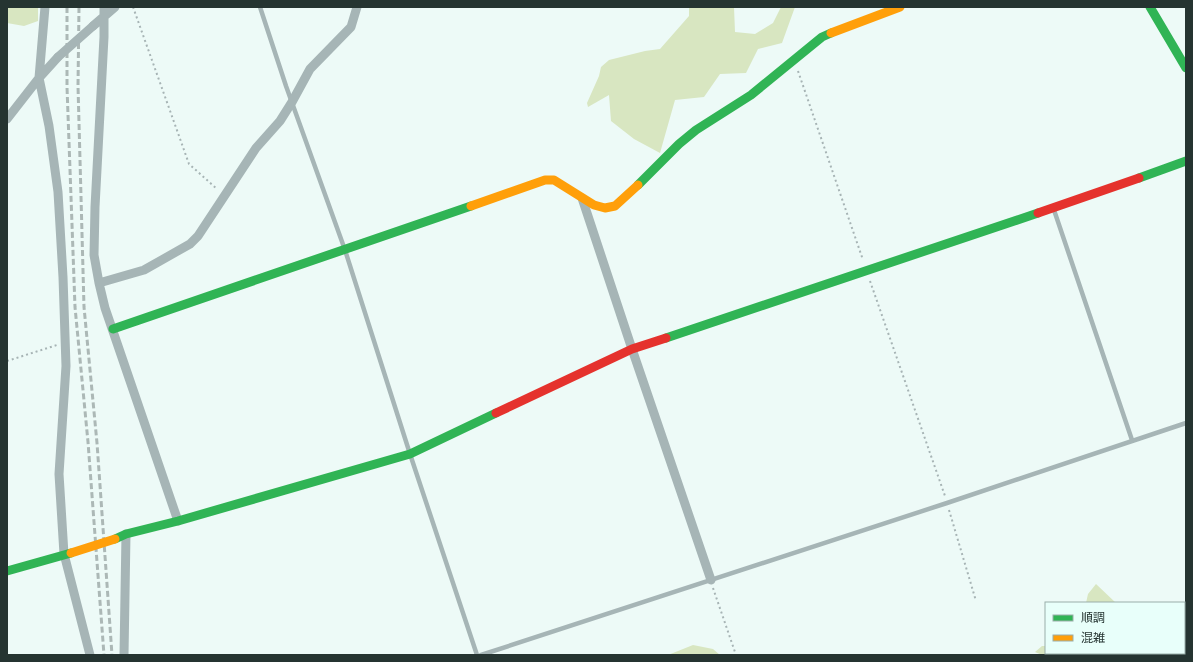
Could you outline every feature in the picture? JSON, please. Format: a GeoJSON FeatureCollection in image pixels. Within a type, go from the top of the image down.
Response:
{"type":"FeatureCollection","features":[{"type":"Feature","properties":{"kind":"street"},"geometry":{"type":"LineString","coordinates":[[46,7],[39,78],[49,126],[58,192],[66,342],[66,366],[59,474],[67,553],[90,655]]}},
{"type":"Feature","properties":{"kind":"street"},"geometry":{"type":"LineString","coordinates":[[7,119],[39,78],[58,57],[93,26],[104,12],[115,7]]}},
{"type":"Feature","properties":{"kind":"street"},"geometry":{"type":"LineString","coordinates":[[99,283],[144,270],[190,244],[198,236],[256,148],[280,121],[310,69],[351,27],[357,7]]}},
{"type":"Feature","properties":{"kind":"street"},"geometry":{"type":"LineString","coordinates":[[113,329],[545,180],[554,180],[601,208],[610,208],[615,206],[696,130],[751,95],[822,37],[900,7]]}},
{"type":"Feature","properties":{"kind":"street"},"geometry":{"type":"LineString","coordinates":[[1150,7],[1186,68]]}},
{"type":"Feature","properties":{"kind":"street"},"geometry":{"type":"LineString","coordinates":[[104,12],[104,37],[94,207],[94,255],[99,283],[113,329],[178,521]]}},
{"type":"Feature","properties":{"kind":"street"},"geometry":{"type":"LineString","coordinates":[[7,571],[115,539],[126,534],[178,521],[410,454],[632,349],[1053,208],[1186,161]]}},
{"type":"Feature","properties":{"kind":"street"},"geometry":{"type":"LineString","coordinates":[[582,198],[711,580]]}},
{"type":"Feature","properties":{"kind":"street"},"geometry":{"type":"LineString","coordinates":[[124,655],[126,534]]}},
{"type":"Feature","properties":{"kind":"lane"},"geometry":{"type":"LineString","coordinates":[[260,7],[344,250],[477,655]]}},
{"type":"Feature","properties":{"kind":"lane"},"geometry":{"type":"LineString","coordinates":[[1053,208],[1132,440]]}},
{"type":"Feature","properties":{"kind":"lane"},"geometry":{"type":"LineString","coordinates":[[480,655],[947,503],[1186,423]]}},
{"type":"Feature","properties":{"kind":"path"},"geometry":{"type":"LineString","coordinates":[[133,7],[189,164],[224,195]]}},
{"type":"Feature","properties":{"kind":"path"},"geometry":{"type":"LineString","coordinates":[[794,59],[947,503],[976,601]]}},
{"type":"Feature","properties":{"kind":"path"},"geometry":{"type":"LineString","coordinates":[[7,361],[66,342]]}},
{"type":"Feature","properties":{"kind":"path"},"geometry":{"type":"LineString","coordinates":[[711,580],[736,655]]}},
{"type":"Feature","properties":{"kind":"green space"},"geometry":{"type":"Polygon","coordinates":[[[7,7],[38,7],[38,21],[24,26],[7,23],[7,7]]]}},
{"type":"Feature","properties":{"kind":"green space"},"geometry":{"type":"Polygon","coordinates":[[[689,7],[734,7],[735,32],[755,34],[773,23],[781,7],[795,7],[782,43],[758,49],[746,73],[720,74],[704,97],[675,100],[660,153],[634,139],[611,121],[609,95],[588,107],[587,103],[599,76],[601,67],[609,60],[645,51],[660,49],[689,16],[689,7]]]}},
{"type":"Feature","properties":{"kind":"green space"},"geometry":{"type":"Polygon","coordinates":[[[1096,584],[1115,602],[1086,602],[1088,594],[1096,584]]]}},
{"type":"Feature","properties":{"kind":"green space"},"geometry":{"type":"Polygon","coordinates":[[[1185,608],[1186,655],[1042,655],[1035,652],[1042,646],[1045,646],[1045,654],[1185,654],[1185,608]]]}},
{"type":"Feature","properties":{"kind":"green space"},"geometry":{"type":"Polygon","coordinates":[[[693,645],[713,649],[720,655],[668,655],[693,645]]]}},
{"type":"Feature","properties":{"kind":"railway"},"geometry":{"type":"LineString","coordinates":[[67,7],[67,87],[75,307],[88,442],[104,655]]}},
{"type":"Feature","properties":{"kind":"railway"},"geometry":{"type":"LineString","coordinates":[[79,7],[78,86],[84,307],[97,443],[112,655]]}},
{"type":"Feature","properties":{"kind":"traffic: fast"},"geometry":{"type":"LineString","coordinates":[[1150,7],[1186,68]]}},
{"type":"Feature","properties":{"kind":"traffic: fast"},"geometry":{"type":"LineString","coordinates":[[638,185],[679,144],[696,130],[751,95],[822,37],[831,33]]}},
{"type":"Feature","properties":{"kind":"traffic: fast"},"geometry":{"type":"LineString","coordinates":[[1139,178],[1186,161]]}},
{"type":"Feature","properties":{"kind":"traffic: fast"},"geometry":{"type":"LineString","coordinates":[[113,329],[471,206]]}},
{"type":"Feature","properties":{"kind":"traffic: fast"},"geometry":{"type":"LineString","coordinates":[[666,338],[1038,213]]}},
{"type":"Feature","properties":{"kind":"traffic: fast"},"geometry":{"type":"LineString","coordinates":[[115,539],[126,534],[178,521],[410,454],[496,413]]}},
{"type":"Feature","properties":{"kind":"traffic: fast"},"geometry":{"type":"LineString","coordinates":[[7,571],[71,553]]}},
{"type":"Feature","properties":{"kind":"traffic: slow"},"geometry":{"type":"LineString","coordinates":[[831,33],[900,7]]}},
{"type":"Feature","properties":{"kind":"traffic: slow"},"geometry":{"type":"LineString","coordinates":[[471,206],[545,180],[554,180],[594,205],[605,208],[615,206],[638,185]]}},
{"type":"Feature","properties":{"kind":"traffic: slow"},"geometry":{"type":"LineString","coordinates":[[71,553],[115,539]]}},
{"type":"Feature","properties":{"kind":"traffic: jam"},"geometry":{"type":"LineString","coordinates":[[1038,213],[1139,178]]}},
{"type":"Feature","properties":{"kind":"traffic: jam"},"geometry":{"type":"LineString","coordinates":[[496,413],[632,349],[666,338]]}}]}
